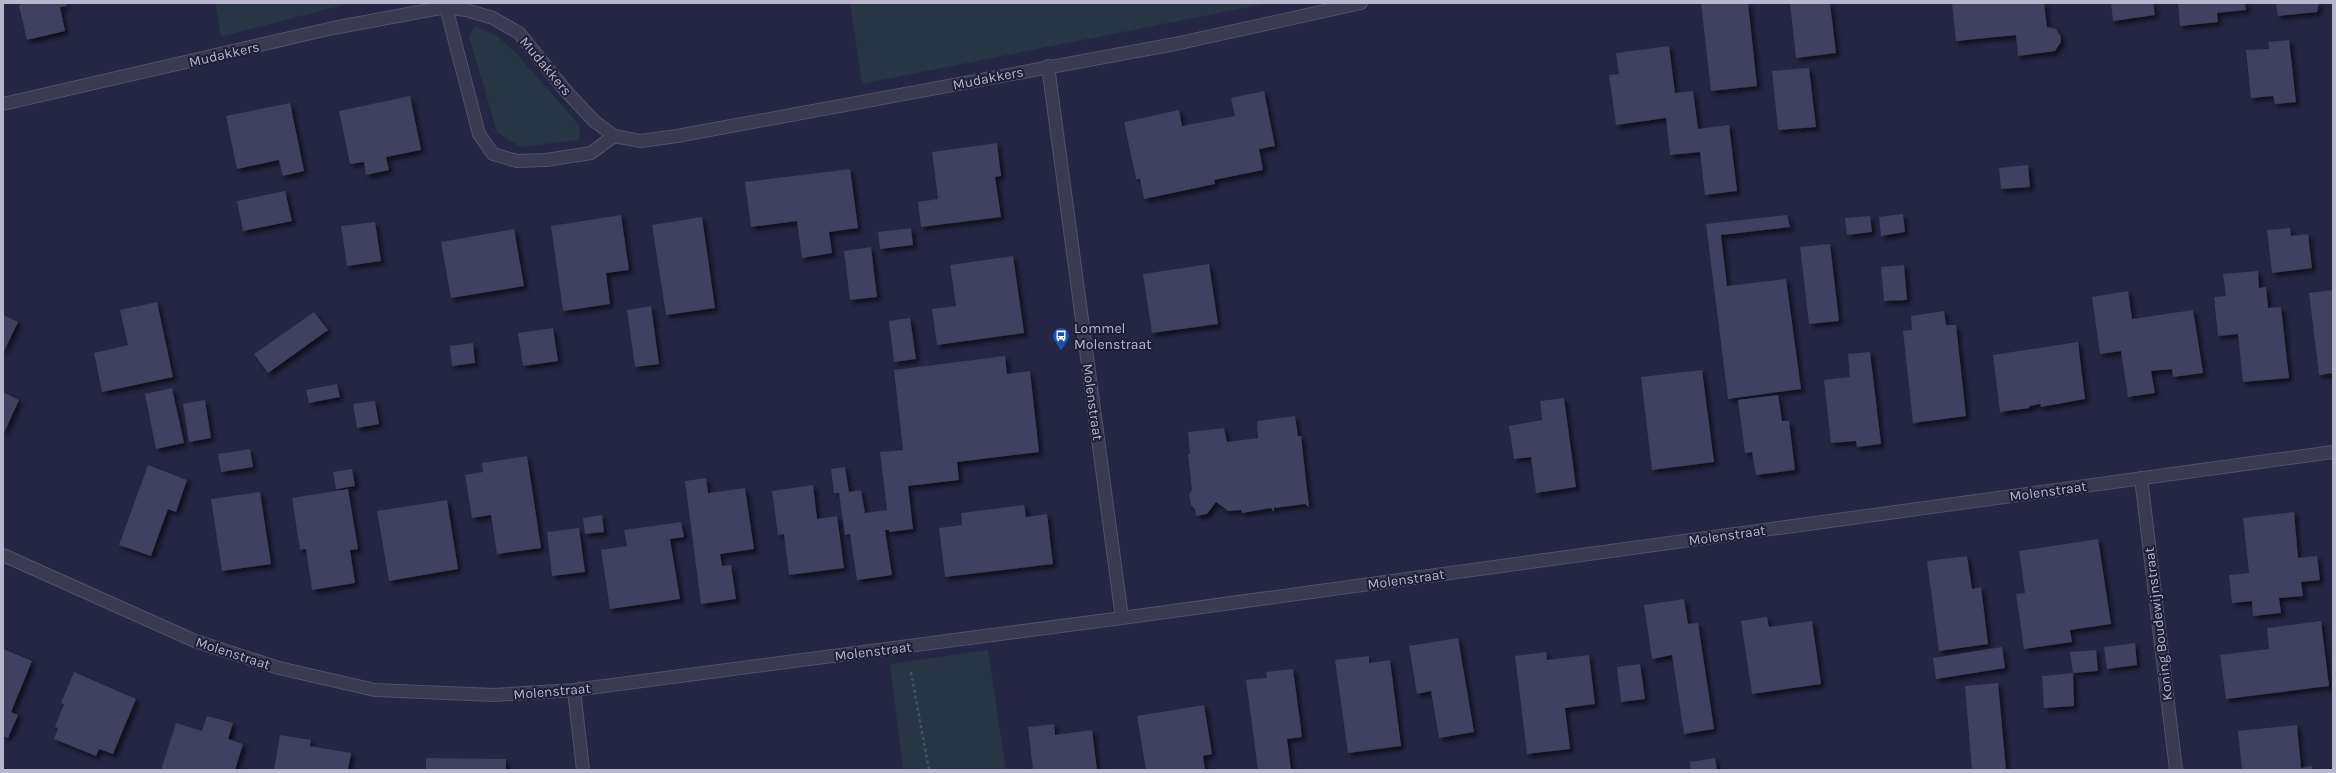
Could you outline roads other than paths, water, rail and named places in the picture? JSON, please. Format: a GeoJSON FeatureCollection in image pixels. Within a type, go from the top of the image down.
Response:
{"type":"FeatureCollection","features":[{"type":"Feature","properties":{"kind":"street","name":"Mudakkers"},"geometry":{"type":"LineString","coordinates":[[3,104],[333,28],[446,7],[466,10],[493,18],[519,33],[566,91],[594,121],[614,136],[641,141],[677,136],[1048,66],[1175,44],[1361,3]]}},
{"type":"Feature","properties":{"kind":"street"},"geometry":{"type":"LineString","coordinates":[[446,7],[480,134],[493,154],[517,160],[546,160],[591,153],[614,136]]}},
{"type":"Feature","properties":{"kind":"street","name":"Molenstraat"},"geometry":{"type":"LineString","coordinates":[[1048,66],[1122,618]]}},
{"type":"Feature","properties":{"kind":"street","name":"Molenstraat"},"geometry":{"type":"LineString","coordinates":[[3,555],[195,641],[278,668],[375,690],[494,695],[574,690],[907,647],[2333,452]]}},
{"type":"Feature","properties":{"kind":"street","name":"Koning Boudewijnstraat"},"geometry":{"type":"LineString","coordinates":[[2141,478],[2176,770]]}},
{"type":"Feature","properties":{"kind":"street"},"geometry":{"type":"LineString","coordinates":[[574,690],[583,770]]}},
{"type":"Feature","properties":{"kind":"place","name":"Lommel Molenstraat"},"geometry":{"type":"Point","coordinates":[1061,351]}}]}
